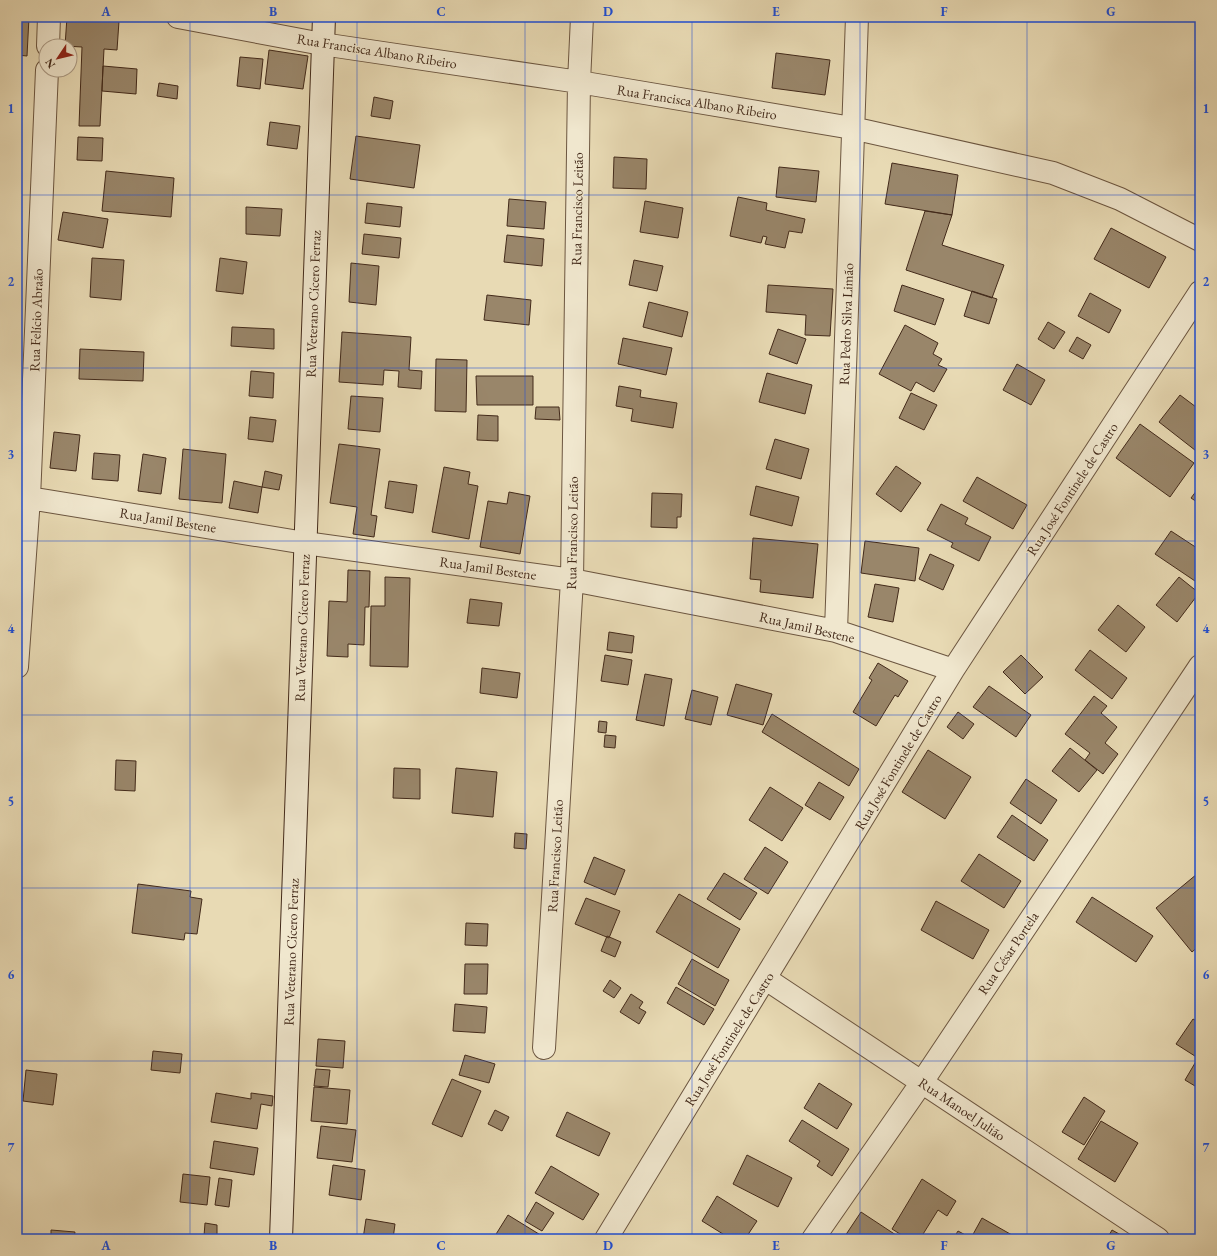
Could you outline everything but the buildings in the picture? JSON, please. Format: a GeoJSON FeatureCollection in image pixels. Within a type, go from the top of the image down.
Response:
{"type":"FeatureCollection","features":[{"type":"Feature","properties":{"kind":"street"},"geometry":{"type":"LineString","coordinates":[[48,38],[49,17]]}},
{"type":"Feature","properties":{"kind":"street","name":"Rua Francisca Albano Ribeiro"},"geometry":{"type":"LineString","coordinates":[[178,17],[322,44],[579,82],[852,128],[1053,173],[1120,199],[1200,240]]}},
{"type":"Feature","properties":{"kind":"street","name":"Rua Veterano Cícero Ferraz"},"geometry":{"type":"LineString","coordinates":[[282,1239],[324,17]]}},
{"type":"Feature","properties":{"kind":"street","name":"Rua Francisco Leitão"},"geometry":{"type":"LineString","coordinates":[[544,1048],[572,580],[579,82],[582,17]]}},
{"type":"Feature","properties":{"kind":"street","name":"Rua Pedro Silva Limão"},"geometry":{"type":"LineString","coordinates":[[836,631],[852,128],[857,17]]}},
{"type":"Feature","properties":{"kind":"street","name":"Rua Felício Abraão"},"geometry":{"type":"LineString","coordinates":[[17,667],[23,497],[47,78]]}},
{"type":"Feature","properties":{"kind":"street","name":"Rua José Fontinele de Castro"},"geometry":{"type":"LineString","coordinates":[[606,1239],[766,979],[953,670],[1200,292]]}},
{"type":"Feature","properties":{"kind":"street","name":"Rua Jamil Bestene"},"geometry":{"type":"LineString","coordinates":[[23,497],[305,542],[572,580],[836,631],[953,670]]}},
{"type":"Feature","properties":{"kind":"street","name":"Rua César Portela"},"geometry":{"type":"LineString","coordinates":[[814,1239],[922,1082],[1200,666]]}},
{"type":"Feature","properties":{"kind":"street","name":"Rua Manoel Julião"},"geometry":{"type":"LineString","coordinates":[[766,979],[1158,1239]]}}]}
